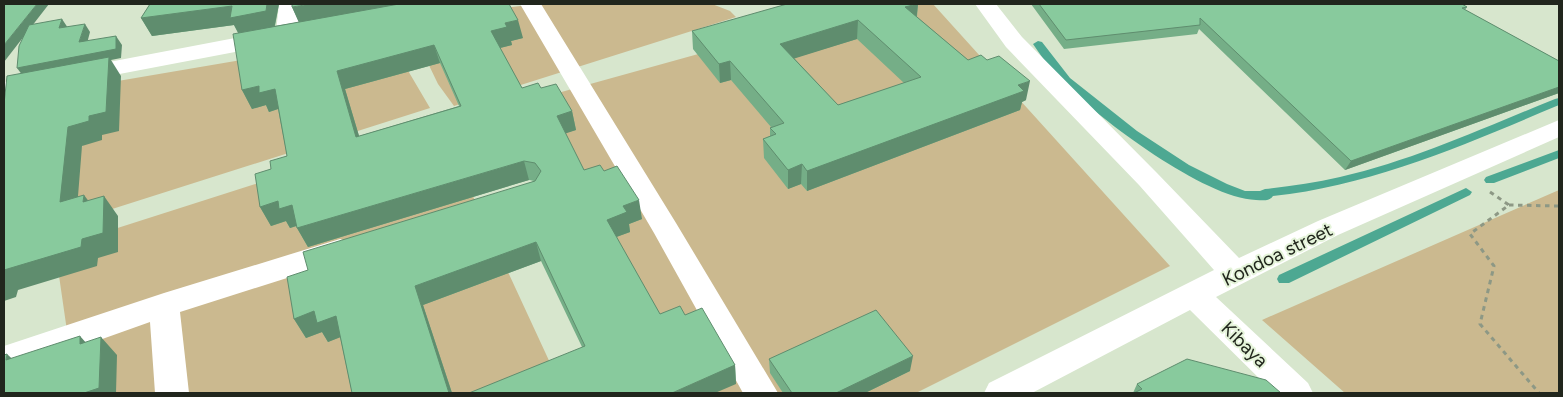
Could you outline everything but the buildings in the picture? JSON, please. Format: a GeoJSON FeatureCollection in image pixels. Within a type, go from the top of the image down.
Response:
{"type":"FeatureCollection","features":[{"type":"Feature","properties":{"kind":"street"},"geometry":{"type":"LineString","coordinates":[[4,89],[296,34],[289,4]]}},
{"type":"Feature","properties":{"kind":"street"},"geometry":{"type":"LineString","coordinates":[[530,4],[666,230],[761,393]]}},
{"type":"Feature","properties":{"kind":"street"},"geometry":{"type":"LineString","coordinates":[[985,4],[1014,42],[1148,178],[1235,273]]}},
{"type":"Feature","properties":{"kind":"street","name":"Kondoa street"},"geometry":{"type":"LineString","coordinates":[[1001,393],[1194,296],[1235,273],[1328,228],[1559,128]]}},
{"type":"Feature","properties":{"kind":"street"},"geometry":{"type":"LineString","coordinates":[[4,360],[164,306],[361,244]]}},
{"type":"Feature","properties":{"kind":"street","name":"Kibaya"},"geometry":{"type":"LineString","coordinates":[[1194,296],[1296,393]]}},
{"type":"Feature","properties":{"kind":"street"},"geometry":{"type":"LineString","coordinates":[[164,306],[172,393]]}},
{"type":"Feature","properties":{"kind":"path"},"geometry":{"type":"LineString","coordinates":[[1461,172],[1510,205],[1559,206]]}},
{"type":"Feature","properties":{"kind":"path"},"geometry":{"type":"LineString","coordinates":[[1510,205],[1470,234],[1494,266],[1480,324],[1539,393]]}},
{"type":"Feature","properties":{"kind":"shaded area"},"geometry":{"type":"Polygon","coordinates":[[[537,4],[712,4],[730,11],[736,17],[454,106],[438,84],[424,55],[478,11],[537,4]]]}},
{"type":"Feature","properties":{"kind":"shaded area"},"geometry":{"type":"Polygon","coordinates":[[[878,4],[933,4],[1170,266],[916,393],[623,393],[511,106],[878,4]]]}},
{"type":"Feature","properties":{"kind":"shaded area"},"geometry":{"type":"Polygon","coordinates":[[[387,35],[430,108],[43,231],[112,82],[387,35]]]}},
{"type":"Feature","properties":{"kind":"shaded area"},"geometry":{"type":"Polygon","coordinates":[[[440,125],[564,393],[76,393],[55,248],[440,125]]]}},
{"type":"Feature","properties":{"kind":"shaded area"},"geometry":{"type":"Polygon","coordinates":[[[1559,190],[1559,393],[1345,393],[1262,320],[1559,190]]]}},
{"type":"Feature","properties":{"kind":"waterway"},"geometry":{"type":"LineString","coordinates":[[1038,44],[1066,80],[1133,134],[1185,168],[1244,195],[1267,196],[1265,193],[1303,189],[1379,171],[1452,145],[1559,101]]}},
{"type":"Feature","properties":{"kind":"waterway"},"geometry":{"type":"LineString","coordinates":[[1490,180],[1559,154]]}},
{"type":"Feature","properties":{"kind":"waterway"},"geometry":{"type":"LineString","coordinates":[[1284,279],[1466,192]]}}]}
